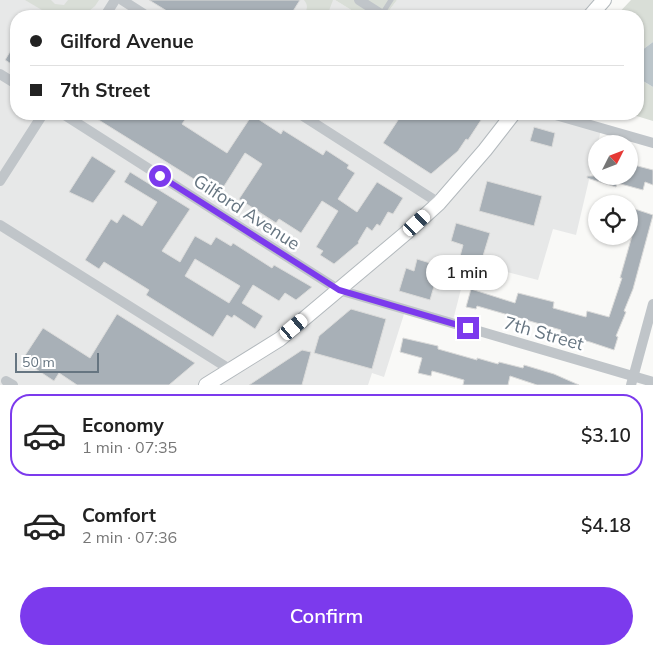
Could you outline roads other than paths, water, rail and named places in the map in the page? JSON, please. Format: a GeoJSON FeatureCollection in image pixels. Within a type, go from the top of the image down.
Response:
{"type":"FeatureCollection","features":[{"type":"Feature","properties":{"kind":"main road"},"geometry":{"type":"LineString","coordinates":[[595,10],[604,0]]}},
{"type":"Feature","properties":{"kind":"main road"},"geometry":{"type":"LineString","coordinates":[[206,385],[226,377],[280,339],[406,233],[439,202],[509,120]]}},
{"type":"Feature","properties":{"kind":"street"},"geometry":{"type":"LineString","coordinates":[[122,0],[138,10]]}},
{"type":"Feature","properties":{"kind":"street"},"geometry":{"type":"LineString","coordinates":[[359,0],[374,10]]}},
{"type":"Feature","properties":{"kind":"street"},"geometry":{"type":"LineString","coordinates":[[0,181],[39,120]]}},
{"type":"Feature","properties":{"kind":"street","name":"Gilford Avenue"},"geometry":{"type":"LineString","coordinates":[[72,120],[339,290]]}},
{"type":"Feature","properties":{"kind":"street"},"geometry":{"type":"LineString","coordinates":[[309,120],[439,202]]}},
{"type":"Feature","properties":{"kind":"street"},"geometry":{"type":"LineString","coordinates":[[573,120],[653,143]]}},
{"type":"Feature","properties":{"kind":"street"},"geometry":{"type":"LineString","coordinates":[[0,225],[152,320],[226,377]]}},
{"type":"Feature","properties":{"kind":"street","name":"7th Street"},"geometry":{"type":"LineString","coordinates":[[339,290],[632,380],[653,382]]}},
{"type":"Feature","properties":{"kind":"street"},"geometry":{"type":"LineString","coordinates":[[632,380],[653,304]]}}]}
